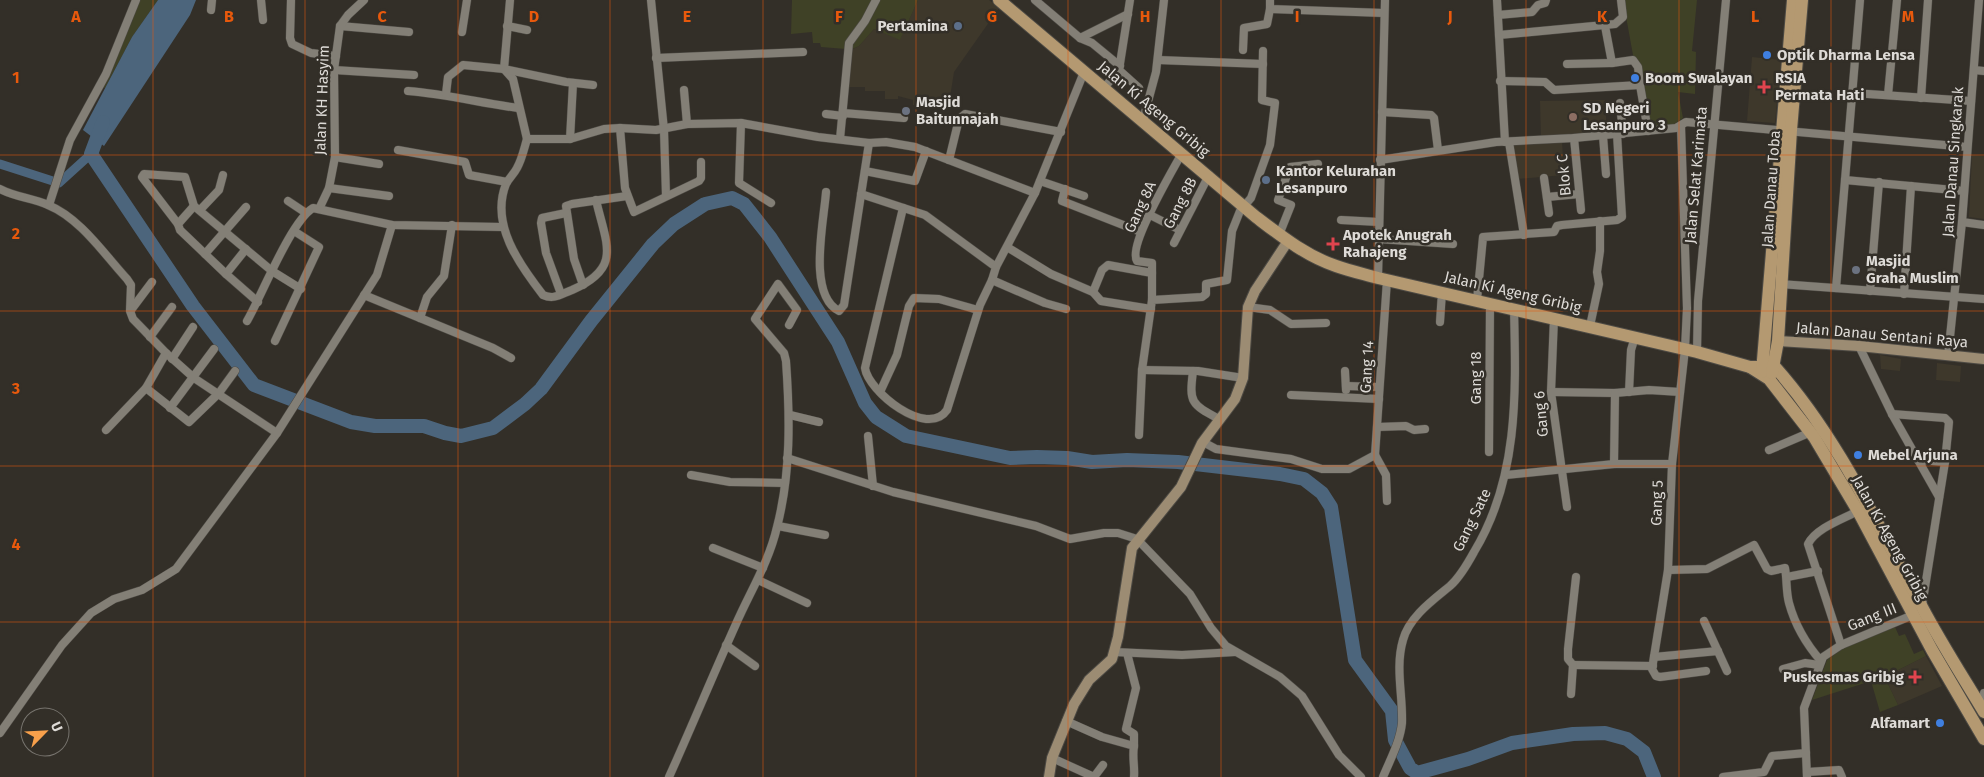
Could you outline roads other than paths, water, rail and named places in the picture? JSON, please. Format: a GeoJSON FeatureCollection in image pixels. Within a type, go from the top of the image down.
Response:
{"type":"FeatureCollection","features":[{"type":"Feature","properties":{"kind":"main road","name":"Jalan Ki Ageng Gribig"},"geometry":{"type":"LineString","coordinates":[[1000,0],[1244,207],[1284,238],[1335,266],[1382,279],[1635,336],[1764,371],[1820,422],[1868,504],[1918,611],[1984,739]]}},
{"type":"Feature","properties":{"kind":"main road","name":"Jalan Danau Toba"},"geometry":{"type":"LineString","coordinates":[[1764,371],[1778,340],[1793,0]]}},
{"type":"Feature","properties":{"kind":"main road","name":"Jalan Danau Toba"},"geometry":{"type":"LineString","coordinates":[[1764,371],[1786,130],[1802,0]]}},
{"type":"Feature","properties":{"kind":"main road","name":"Jalan Ki Ageng Gribig"},"geometry":{"type":"LineString","coordinates":[[1764,371],[1810,432],[1918,611],[1983,710]]}},
{"type":"Feature","properties":{"kind":"street"},"geometry":{"type":"LineString","coordinates":[[49,205],[54,192],[57,174],[70,140],[106,74],[136,0]]}},
{"type":"Feature","properties":{"kind":"street"},"geometry":{"type":"LineString","coordinates":[[211,10],[212,0]]}},
{"type":"Feature","properties":{"kind":"street"},"geometry":{"type":"LineString","coordinates":[[261,0],[262,20]]}},
{"type":"Feature","properties":{"kind":"street"},"geometry":{"type":"LineString","coordinates":[[291,0],[290,38],[292,44],[310,52],[336,56]]}},
{"type":"Feature","properties":{"kind":"street","name":"Jalan KH Hasyim"},"geometry":{"type":"LineString","coordinates":[[320,207],[329,188],[335,157],[334,70],[340,26],[348,15],[364,0]]}},
{"type":"Feature","properties":{"kind":"street"},"geometry":{"type":"LineString","coordinates":[[462,32],[467,0]]}},
{"type":"Feature","properties":{"kind":"street"},"geometry":{"type":"LineString","coordinates":[[510,0],[504,69],[513,79],[518,108],[527,139],[517,168],[507,182],[502,199],[502,227],[514,251],[543,295],[550,298],[583,285],[597,276],[608,255],[596,200]]}},
{"type":"Feature","properties":{"kind":"street"},"geometry":{"type":"LineString","coordinates":[[651,0],[664,130],[666,196]]}},
{"type":"Feature","properties":{"kind":"street"},"geometry":{"type":"LineString","coordinates":[[840,139],[849,43],[865,21],[876,0]]}},
{"type":"Feature","properties":{"kind":"street"},"geometry":{"type":"LineString","coordinates":[[1034,0],[1080,38],[1092,43],[1139,88]]}},
{"type":"Feature","properties":{"kind":"street"},"geometry":{"type":"LineString","coordinates":[[1104,88],[1119,68],[1130,0]]}},
{"type":"Feature","properties":{"kind":"street"},"geometry":{"type":"LineString","coordinates":[[1143,120],[1158,60],[1164,0]]}},
{"type":"Feature","properties":{"kind":"street","name":"Gang 14"},"geometry":{"type":"LineString","coordinates":[[1375,455],[1379,399],[1382,279],[1379,222],[1385,0]]}},
{"type":"Feature","properties":{"kind":"street"},"geometry":{"type":"LineString","coordinates":[[1498,0],[1500,81],[1507,142],[1524,235]]}},
{"type":"Feature","properties":{"kind":"street"},"geometry":{"type":"LineString","coordinates":[[1498,15],[1532,12],[1535,2],[1544,4],[1546,0]]}},
{"type":"Feature","properties":{"kind":"street"},"geometry":{"type":"LineString","coordinates":[[1498,35],[1615,24],[1622,20],[1621,0]]}},
{"type":"Feature","properties":{"kind":"street","name":"Jalan Selat Karimata"},"geometry":{"type":"LineString","coordinates":[[1691,350],[1698,301],[1726,0]]}},
{"type":"Feature","properties":{"kind":"street"},"geometry":{"type":"LineString","coordinates":[[1836,288],[1860,0]]}},
{"type":"Feature","properties":{"kind":"street"},"geometry":{"type":"LineString","coordinates":[[1888,95],[1897,0]]}},
{"type":"Feature","properties":{"kind":"street"},"geometry":{"type":"LineString","coordinates":[[1921,98],[1928,0]]}},
{"type":"Feature","properties":{"kind":"street","name":"Jalan Danau Singkarak"},"geometry":{"type":"LineString","coordinates":[[1948,356],[1962,222],[1974,70],[1981,25],[1979,0]]}},
{"type":"Feature","properties":{"kind":"street"},"geometry":{"type":"LineString","coordinates":[[1243,50],[1244,28],[1267,24],[1270,4],[1384,14]]}},
{"type":"Feature","properties":{"kind":"street"},"geometry":{"type":"LineString","coordinates":[[1080,38],[1128,14]]}},
{"type":"Feature","properties":{"kind":"street"},"geometry":{"type":"LineString","coordinates":[[340,26],[409,32]]}},
{"type":"Feature","properties":{"kind":"street"},"geometry":{"type":"LineString","coordinates":[[507,26],[527,30]]}},
{"type":"Feature","properties":{"kind":"street"},"geometry":{"type":"LineString","coordinates":[[1605,26],[1612,63]]}},
{"type":"Feature","properties":{"kind":"street"},"geometry":{"type":"LineString","coordinates":[[1007,247],[1051,274],[1093,292],[1102,301],[1151,305],[1196,298],[1205,296],[1208,284],[1227,280],[1232,231],[1244,207],[1251,198],[1270,146],[1275,103],[1262,100],[1263,50]]}},
{"type":"Feature","properties":{"kind":"street"},"geometry":{"type":"LineString","coordinates":[[656,58],[803,52]]}},
{"type":"Feature","properties":{"kind":"street"},"geometry":{"type":"LineString","coordinates":[[1158,60],[1263,64]]}},
{"type":"Feature","properties":{"kind":"street"},"geometry":{"type":"LineString","coordinates":[[1567,64],[1612,63],[1633,60],[1638,67],[1648,131]]}},
{"type":"Feature","properties":{"kind":"street"},"geometry":{"type":"LineString","coordinates":[[446,94],[448,77],[460,66],[504,69],[573,83],[593,85]]}},
{"type":"Feature","properties":{"kind":"street"},"geometry":{"type":"LineString","coordinates":[[334,70],[414,75]]}},
{"type":"Feature","properties":{"kind":"street"},"geometry":{"type":"LineString","coordinates":[[1974,70],[1984,71]]}},
{"type":"Feature","properties":{"kind":"street"},"geometry":{"type":"LineString","coordinates":[[903,208],[865,368],[866,377],[880,392],[911,416],[921,419],[938,418],[943,415],[964,357],[978,310],[996,267],[1035,193],[1084,72]]}},
{"type":"Feature","properties":{"kind":"street"},"geometry":{"type":"LineString","coordinates":[[1500,81],[1546,82],[1554,90],[1640,85]]}},
{"type":"Feature","properties":{"kind":"street"},"geometry":{"type":"LineString","coordinates":[[570,139],[573,83]]}},
{"type":"Feature","properties":{"kind":"street"},"geometry":{"type":"LineString","coordinates":[[684,90],[687,124]]}},
{"type":"Feature","properties":{"kind":"street"},"geometry":{"type":"LineString","coordinates":[[408,91],[446,94],[474,102],[518,108]]}},
{"type":"Feature","properties":{"kind":"street"},"geometry":{"type":"LineString","coordinates":[[1853,92],[1971,101]]}},
{"type":"Feature","properties":{"kind":"street"},"geometry":{"type":"LineString","coordinates":[[1477,300],[1483,237],[1554,232],[1558,226],[1617,220],[1623,215],[1620,103]]}},
{"type":"Feature","properties":{"kind":"street"},"geometry":{"type":"LineString","coordinates":[[1382,112],[1431,115],[1434,118],[1438,150]]}},
{"type":"Feature","properties":{"kind":"street"},"geometry":{"type":"LineString","coordinates":[[826,114],[904,118]]}},
{"type":"Feature","properties":{"kind":"street"},"geometry":{"type":"LineString","coordinates":[[949,160],[959,118],[965,114],[1060,132]]}},
{"type":"Feature","properties":{"kind":"street"},"geometry":{"type":"LineString","coordinates":[[1380,160],[1438,150],[1507,142],[1648,131],[1681,126],[1686,122],[1967,147]]}},
{"type":"Feature","properties":{"kind":"street"},"geometry":{"type":"LineString","coordinates":[[527,139],[570,139],[604,129],[664,130],[687,124],[741,123],[818,137],[869,143],[886,142],[926,151],[1035,193]]}},
{"type":"Feature","properties":{"kind":"street"},"geometry":{"type":"LineString","coordinates":[[741,123],[740,183],[771,203]]}},
{"type":"Feature","properties":{"kind":"street"},"geometry":{"type":"LineString","coordinates":[[1681,126],[1686,300],[1691,350]]}},
{"type":"Feature","properties":{"kind":"street"},"geometry":{"type":"LineString","coordinates":[[620,128],[623,176],[627,196],[632,209],[636,212],[699,181],[701,178],[701,162]]}},
{"type":"Feature","properties":{"kind":"street"},"geometry":{"type":"LineString","coordinates":[[1603,136],[1606,174]]}},
{"type":"Feature","properties":{"kind":"street","name":"Blok C"},"geometry":{"type":"LineString","coordinates":[[1574,138],[1581,210]]}},
{"type":"Feature","properties":{"kind":"street"},"geometry":{"type":"LineString","coordinates":[[826,192],[819,276],[829,303],[839,311],[844,305],[869,143]]}},
{"type":"Feature","properties":{"kind":"street"},"geometry":{"type":"LineString","coordinates":[[398,150],[464,162],[469,175],[507,182]]}},
{"type":"Feature","properties":{"kind":"street"},"geometry":{"type":"LineString","coordinates":[[865,171],[915,181],[926,151]]}},
{"type":"Feature","properties":{"kind":"street","name":"Gang 8A"},"geometry":{"type":"LineString","coordinates":[[1152,273],[1152,263],[1136,260],[1135,252],[1141,232],[1182,153]]}},
{"type":"Feature","properties":{"kind":"street"},"geometry":{"type":"LineString","coordinates":[[335,157],[379,164]]}},
{"type":"Feature","properties":{"kind":"street"},"geometry":{"type":"LineString","coordinates":[[1049,777],[1052,758],[1066,721],[1088,680],[1109,662],[1114,652],[1118,637],[1130,551],[1140,536],[1181,487],[1203,442],[1235,399],[1243,378],[1248,308],[1255,291],[1284,238],[1292,205],[1278,200],[1290,167],[1318,164]]}},
{"type":"Feature","properties":{"kind":"street"},"geometry":{"type":"LineString","coordinates":[[258,302],[182,232],[142,175],[182,176],[187,180],[197,208],[272,271],[301,289]]}},
{"type":"Feature","properties":{"kind":"street"},"geometry":{"type":"LineString","coordinates":[[178,224],[219,190],[223,175]]}},
{"type":"Feature","properties":{"kind":"street","name":"Gang 8B"},"geometry":{"type":"LineString","coordinates":[[1174,243],[1209,176]]}},
{"type":"Feature","properties":{"kind":"street"},"geometry":{"type":"LineString","coordinates":[[1544,178],[1549,213]]}},
{"type":"Feature","properties":{"kind":"street"},"geometry":{"type":"LineString","coordinates":[[1845,180],[1964,191]]}},
{"type":"Feature","properties":{"kind":"street"},"geometry":{"type":"LineString","coordinates":[[1040,181],[1084,196]]}},
{"type":"Feature","properties":{"kind":"street"},"geometry":{"type":"LineString","coordinates":[[1870,291],[1879,182]]}},
{"type":"Feature","properties":{"kind":"street"},"geometry":{"type":"LineString","coordinates":[[1904,294],[1911,186]]}},
{"type":"Feature","properties":{"kind":"street"},"geometry":{"type":"LineString","coordinates":[[329,188],[389,196]]}},
{"type":"Feature","properties":{"kind":"street"},"geometry":{"type":"LineString","coordinates":[[0,189],[9,194],[49,205],[78,225],[131,285],[130,311],[133,319],[150,337],[194,378],[277,433]]}},
{"type":"Feature","properties":{"kind":"street"},"geometry":{"type":"LineString","coordinates":[[1065,189],[1062,201],[1141,232]]}},
{"type":"Feature","properties":{"kind":"street"},"geometry":{"type":"LineString","coordinates":[[861,194],[925,215],[936,221],[996,267]]}},
{"type":"Feature","properties":{"kind":"street"},"geometry":{"type":"LineString","coordinates":[[1547,197],[1579,194]]}},
{"type":"Feature","properties":{"kind":"street"},"geometry":{"type":"LineString","coordinates":[[583,285],[574,259],[565,209],[569,204],[627,196]]}},
{"type":"Feature","properties":{"kind":"street"},"geometry":{"type":"LineString","coordinates":[[288,201],[306,213]]}},
{"type":"Feature","properties":{"kind":"street"},"geometry":{"type":"LineString","coordinates":[[205,254],[246,207]]}},
{"type":"Feature","properties":{"kind":"street"},"geometry":{"type":"LineString","coordinates":[[247,321],[294,231],[306,213],[313,208],[320,207],[392,225],[502,227]]}},
{"type":"Feature","properties":{"kind":"street"},"geometry":{"type":"LineString","coordinates":[[561,294],[546,253],[541,222],[545,216],[566,213]]}},
{"type":"Feature","properties":{"kind":"street"},"geometry":{"type":"LineString","coordinates":[[1150,215],[1180,230]]}},
{"type":"Feature","properties":{"kind":"street"},"geometry":{"type":"LineString","coordinates":[[1341,220],[1379,222]]}},
{"type":"Feature","properties":{"kind":"street"},"geometry":{"type":"LineString","coordinates":[[1590,326],[1599,284],[1597,272],[1600,251],[1600,221]]}},
{"type":"Feature","properties":{"kind":"street"},"geometry":{"type":"LineString","coordinates":[[1962,222],[1984,225]]}},
{"type":"Feature","properties":{"kind":"street"},"geometry":{"type":"LineString","coordinates":[[0,733],[62,645],[91,613],[114,599],[142,590],[176,569],[277,433],[308,386],[377,276],[392,225]]}},
{"type":"Feature","properties":{"kind":"street"},"geometry":{"type":"LineString","coordinates":[[420,318],[427,297],[444,276],[452,225]]}},
{"type":"Feature","properties":{"kind":"street"},"geometry":{"type":"LineString","coordinates":[[275,341],[301,289],[319,247],[294,231]]}},
{"type":"Feature","properties":{"kind":"street"},"geometry":{"type":"LineString","coordinates":[[1379,239],[1453,244]]}},
{"type":"Feature","properties":{"kind":"street"},"geometry":{"type":"LineString","coordinates":[[226,274],[246,249]]}},
{"type":"Feature","properties":{"kind":"street"},"geometry":{"type":"LineString","coordinates":[[1093,292],[1102,270],[1108,266],[1152,273],[1151,305],[1142,370],[1139,435]]}},
{"type":"Feature","properties":{"kind":"street"},"geometry":{"type":"LineString","coordinates":[[992,280],[1045,303],[1066,309]]}},
{"type":"Feature","properties":{"kind":"street"},"geometry":{"type":"LineString","coordinates":[[130,311],[152,282]]}},
{"type":"Feature","properties":{"kind":"street"},"geometry":{"type":"LineString","coordinates":[[669,777],[726,645],[758,580],[778,526],[785,483],[790,415],[784,353],[755,319],[778,284],[797,310],[790,325]]}},
{"type":"Feature","properties":{"kind":"street"},"geometry":{"type":"LineString","coordinates":[[1780,284],[1984,299]]}},
{"type":"Feature","properties":{"kind":"street"},"geometry":{"type":"LineString","coordinates":[[1440,322],[1442,292]]}},
{"type":"Feature","properties":{"kind":"street"},"geometry":{"type":"LineString","coordinates":[[364,295],[493,348],[511,358]]}},
{"type":"Feature","properties":{"kind":"street"},"geometry":{"type":"LineString","coordinates":[[880,392],[897,355],[909,306],[914,298],[939,299],[978,310]]}},
{"type":"Feature","properties":{"kind":"street"},"geometry":{"type":"LineString","coordinates":[[1686,300],[1698,301]]}},
{"type":"Feature","properties":{"kind":"street","name":"Gang 18"},"geometry":{"type":"LineString","coordinates":[[1490,303],[1490,452]]}},
{"type":"Feature","properties":{"kind":"street"},"geometry":{"type":"LineString","coordinates":[[150,337],[172,307]]}},
{"type":"Feature","properties":{"kind":"street"},"geometry":{"type":"LineString","coordinates":[[1248,308],[1270,310],[1291,324],[1326,323]]}},
{"type":"Feature","properties":{"kind":"street","name":"Gang Sate"},"geometry":{"type":"LineString","coordinates":[[1384,776],[1402,724],[1400,665],[1403,639],[1429,601],[1451,585],[1475,552],[1504,486],[1514,419],[1514,308]]}},
{"type":"Feature","properties":{"kind":"street","name":"Gang 6"},"geometry":{"type":"LineString","coordinates":[[1554,318],[1552,392],[1567,507]]}},
{"type":"Feature","properties":{"kind":"street"},"geometry":{"type":"LineString","coordinates":[[106,430],[146,388],[193,326]]}},
{"type":"Feature","properties":{"kind":"street"},"geometry":{"type":"LineString","coordinates":[[1629,392],[1631,350],[1635,336]]}},
{"type":"Feature","properties":{"kind":"street","name":"Jalan Danau Sentani Raya"},"geometry":{"type":"LineString","coordinates":[[1778,340],[1859,346],[1984,360]]}},
{"type":"Feature","properties":{"kind":"street"},"geometry":{"type":"LineString","coordinates":[[1859,346],[1892,414],[1939,497]]}},
{"type":"Feature","properties":{"kind":"street"},"geometry":{"type":"LineString","coordinates":[[170,408],[214,349]]}},
{"type":"Feature","properties":{"kind":"street","name":"Gang 5"},"geometry":{"type":"LineString","coordinates":[[1653,662],[1668,570],[1672,464],[1680,392],[1691,350]]}},
{"type":"Feature","properties":{"kind":"street"},"geometry":{"type":"LineString","coordinates":[[1142,370],[1193,371],[1243,378]]}},
{"type":"Feature","properties":{"kind":"street"},"geometry":{"type":"LineString","coordinates":[[146,388],[189,422],[218,393],[235,371]]}},
{"type":"Feature","properties":{"kind":"street"},"geometry":{"type":"LineString","coordinates":[[1193,371],[1190,395],[1193,402],[1198,408],[1219,419]]}},
{"type":"Feature","properties":{"kind":"street"},"geometry":{"type":"LineString","coordinates":[[1345,371],[1346,398]]}},
{"type":"Feature","properties":{"kind":"street"},"geometry":{"type":"LineString","coordinates":[[1346,386],[1379,387]]}},
{"type":"Feature","properties":{"kind":"street"},"geometry":{"type":"LineString","coordinates":[[1552,392],[1615,393],[1649,390],[1680,392]]}},
{"type":"Feature","properties":{"kind":"street"},"geometry":{"type":"LineString","coordinates":[[1614,464],[1615,393]]}},
{"type":"Feature","properties":{"kind":"street"},"geometry":{"type":"LineString","coordinates":[[1291,395],[1379,399]]}},
{"type":"Feature","properties":{"kind":"street"},"geometry":{"type":"LineString","coordinates":[[1892,414],[1947,419],[1949,422],[1945,462],[1918,611]]}},
{"type":"Feature","properties":{"kind":"street"},"geometry":{"type":"LineString","coordinates":[[790,415],[819,422]]}},
{"type":"Feature","properties":{"kind":"street"},"geometry":{"type":"LineString","coordinates":[[1377,427],[1406,426],[1413,430],[1425,429]]}},
{"type":"Feature","properties":{"kind":"street"},"geometry":{"type":"LineString","coordinates":[[1769,450],[1810,432]]}},
{"type":"Feature","properties":{"kind":"street"},"geometry":{"type":"LineString","coordinates":[[868,436],[873,486]]}},
{"type":"Feature","properties":{"kind":"street"},"geometry":{"type":"LineString","coordinates":[[1203,442],[1216,449],[1291,459],[1322,469],[1349,469],[1375,455],[1386,475],[1386,501]]}},
{"type":"Feature","properties":{"kind":"street"},"geometry":{"type":"LineString","coordinates":[[787,458],[873,486],[1036,526],[1070,539],[1104,533],[1140,536],[1190,594],[1216,636],[1235,652],[1290,684],[1302,696],[1339,755],[1360,777]]}},
{"type":"Feature","properties":{"kind":"street"},"geometry":{"type":"LineString","coordinates":[[1918,460],[1945,462]]}},
{"type":"Feature","properties":{"kind":"street"},"geometry":{"type":"LineString","coordinates":[[1506,475],[1643,462],[1672,464]]}},
{"type":"Feature","properties":{"kind":"street"},"geometry":{"type":"LineString","coordinates":[[691,475],[730,482],[785,483]]}},
{"type":"Feature","properties":{"kind":"street"},"geometry":{"type":"LineString","coordinates":[[1840,645],[1808,544],[1825,529],[1858,511]]}},
{"type":"Feature","properties":{"kind":"street"},"geometry":{"type":"LineString","coordinates":[[778,526],[825,535]]}},
{"type":"Feature","properties":{"kind":"street"},"geometry":{"type":"LineString","coordinates":[[1668,570],[1707,569],[1754,545],[1766,569],[1771,570],[1784,567],[1787,577],[1789,602],[1796,621],[1806,643],[1820,663]]}},
{"type":"Feature","properties":{"kind":"street"},"geometry":{"type":"LineString","coordinates":[[713,548],[763,568]]}},
{"type":"Feature","properties":{"kind":"street"},"geometry":{"type":"LineString","coordinates":[[1787,577],[1818,571]]}},
{"type":"Feature","properties":{"kind":"street"},"geometry":{"type":"LineString","coordinates":[[1572,694],[1573,665],[1568,659],[1568,649],[1576,577]]}},
{"type":"Feature","properties":{"kind":"street"},"geometry":{"type":"LineString","coordinates":[[758,580],[807,603]]}},
{"type":"Feature","properties":{"kind":"street","name":"Gang III"},"geometry":{"type":"LineString","coordinates":[[1820,663],[1825,655],[1840,645],[1918,611]]}},
{"type":"Feature","properties":{"kind":"street"},"geometry":{"type":"LineString","coordinates":[[1704,621],[1728,671]]}},
{"type":"Feature","properties":{"kind":"street"},"geometry":{"type":"LineString","coordinates":[[726,645],[755,666]]}},
{"type":"Feature","properties":{"kind":"street"},"geometry":{"type":"LineString","coordinates":[[1573,665],[1653,662],[1718,651]]}},
{"type":"Feature","properties":{"kind":"street"},"geometry":{"type":"LineString","coordinates":[[1114,652],[1182,655],[1235,652]]}},
{"type":"Feature","properties":{"kind":"street"},"geometry":{"type":"LineString","coordinates":[[1127,654],[1136,688],[1126,729],[1134,734],[1132,760],[1135,768],[1134,777]]}},
{"type":"Feature","properties":{"kind":"street"},"geometry":{"type":"LineString","coordinates":[[1653,662],[1654,674],[1660,677],[1706,671]]}},
{"type":"Feature","properties":{"kind":"street"},"geometry":{"type":"LineString","coordinates":[[1783,669],[1805,663],[1820,663]]}},
{"type":"Feature","properties":{"kind":"street"},"geometry":{"type":"LineString","coordinates":[[1820,663],[1804,708],[1807,775],[1839,770],[1842,777]]}},
{"type":"Feature","properties":{"kind":"street"},"geometry":{"type":"LineString","coordinates":[[1983,710],[1984,693]]}},
{"type":"Feature","properties":{"kind":"street"},"geometry":{"type":"LineString","coordinates":[[1066,721],[1102,737],[1134,746]]}},
{"type":"Feature","properties":{"kind":"street"},"geometry":{"type":"LineString","coordinates":[[1723,777],[1764,772],[1772,756],[1806,753]]}},
{"type":"Feature","properties":{"kind":"street"},"geometry":{"type":"LineString","coordinates":[[1052,758],[1094,776],[1103,765]]}},
{"type":"Feature","properties":{"kind":"water"},"geometry":{"type":"Polygon","coordinates":[[[158,0],[196,0],[190,15],[104,146],[83,130],[132,37],[158,0]]]}},
{"type":"Feature","properties":{"kind":"waterway"},"geometry":{"type":"LineString","coordinates":[[103,122],[91,154],[193,306],[254,385],[351,422],[375,426],[424,426],[461,436],[493,428],[525,404],[541,389],[591,321],[653,244],[674,224],[705,204],[732,198],[744,204],[770,237],[838,342],[865,403],[876,417],[906,436],[1010,458],[1067,458],[1092,462],[1127,460],[1178,462],[1280,474],[1304,479],[1322,493],[1331,507],[1355,660],[1392,711],[1395,740],[1410,768],[1417,773],[1468,759],[1512,743],[1573,734],[1605,733],[1627,739],[1644,752],[1654,777]]}},
{"type":"Feature","properties":{"kind":"waterway"},"geometry":{"type":"LineString","coordinates":[[0,164],[59,183],[91,154]]}},
{"type":"Feature","properties":{"kind":"place","name":"Pertamina"},"geometry":{"type":"Point","coordinates":[958,26]}},
{"type":"Feature","properties":{"kind":"place","name":"Optik Dharma Lensa"},"geometry":{"type":"Point","coordinates":[1767,55]}},
{"type":"Feature","properties":{"kind":"place","name":"Boom Swalayan"},"geometry":{"type":"Point","coordinates":[1635,78]}},
{"type":"Feature","properties":{"kind":"place","name":"RSIA Permata Hati"},"geometry":{"type":"Point","coordinates":[1764,87]}},
{"type":"Feature","properties":{"kind":"place","name":"Masjid Baitunnajah"},"geometry":{"type":"Point","coordinates":[906,111]}},
{"type":"Feature","properties":{"kind":"place","name":"SD Negeri Lesanpuro 3"},"geometry":{"type":"Point","coordinates":[1573,117]}},
{"type":"Feature","properties":{"kind":"place","name":"Kantor Kelurahan Lesanpuro"},"geometry":{"type":"Point","coordinates":[1266,180]}},
{"type":"Feature","properties":{"kind":"place","name":"Apotek Anugrah Rahajeng"},"geometry":{"type":"Point","coordinates":[1333,244]}},
{"type":"Feature","properties":{"kind":"place","name":"Masjid Graha Muslim"},"geometry":{"type":"Point","coordinates":[1856,270]}},
{"type":"Feature","properties":{"kind":"place","name":"Mebel Arjuna"},"geometry":{"type":"Point","coordinates":[1858,455]}},
{"type":"Feature","properties":{"kind":"place","name":"Puskesmas Gribig"},"geometry":{"type":"Point","coordinates":[1915,677]}},
{"type":"Feature","properties":{"kind":"place","name":"Alfamart"},"geometry":{"type":"Point","coordinates":[1940,723]}}]}
